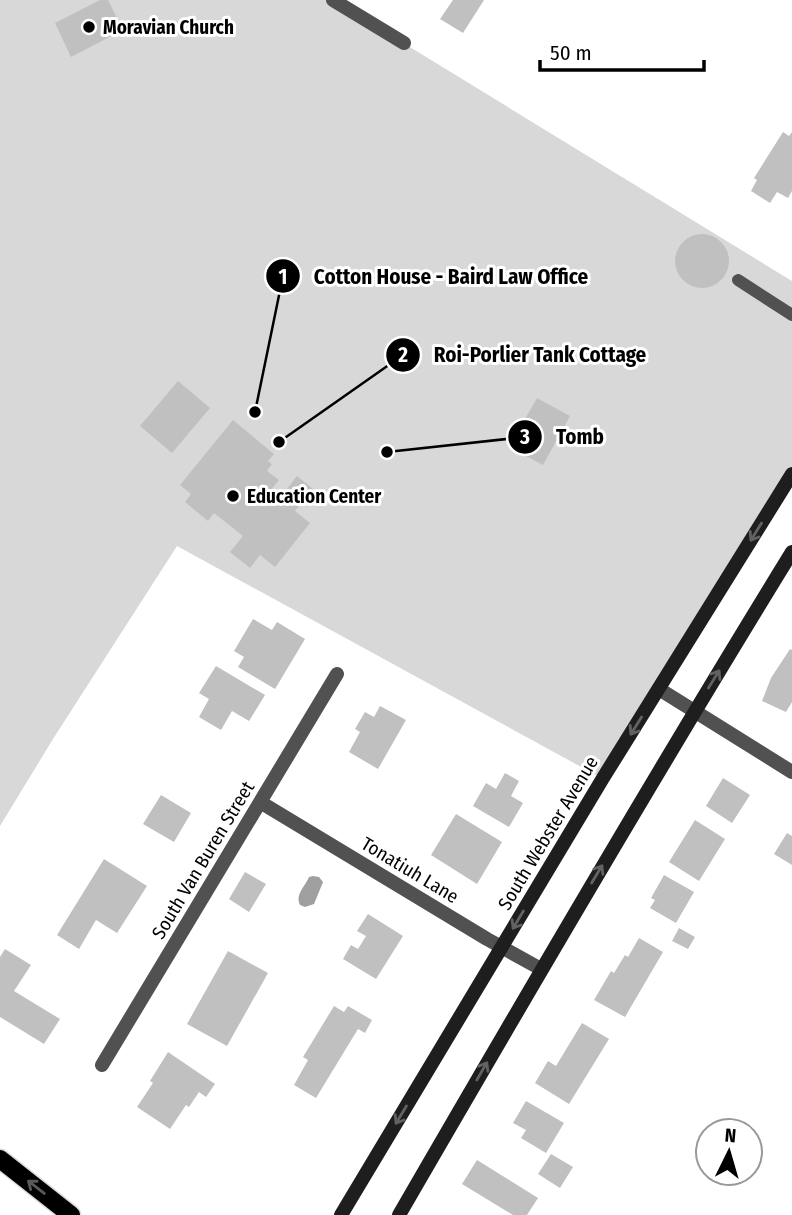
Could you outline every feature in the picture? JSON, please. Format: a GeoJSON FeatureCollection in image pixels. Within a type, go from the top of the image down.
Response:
{"type":"FeatureCollection","features":[{"type":"Feature","properties":{"kind":"main road","name":"South Webster Avenue"},"geometry":{"type":"LineString","coordinates":[[341,1215],[603,778],[792,474]]}},
{"type":"Feature","properties":{"kind":"main road"},"geometry":{"type":"LineString","coordinates":[[399,1215],[541,969],[792,552]]}},
{"type":"Feature","properties":{"kind":"main road"},"geometry":{"type":"LineString","coordinates":[[0,1159],[71,1215]]}},
{"type":"Feature","properties":{"kind":"street"},"geometry":{"type":"LineString","coordinates":[[333,0],[404,43]]}},
{"type":"Feature","properties":{"kind":"street","name":"South Van Buren Street"},"geometry":{"type":"LineString","coordinates":[[102,1065],[337,674]]}},
{"type":"Feature","properties":{"kind":"street"},"geometry":{"type":"LineString","coordinates":[[659,690],[792,772]]}},
{"type":"Feature","properties":{"kind":"street","name":"Tonatiuh Lane"},"geometry":{"type":"LineString","coordinates":[[260,802],[541,969]]}},
{"type":"Feature","properties":{"kind":"lane"},"geometry":{"type":"LineString","coordinates":[[738,280],[792,315]]}},
{"type":"Feature","properties":{"kind":"shaded area"},"geometry":{"type":"Polygon","coordinates":[[[0,0],[333,0],[792,281],[792,474],[603,778],[177,546],[0,826],[0,0]]]}},
{"type":"Feature","properties":{"kind":"shaded area"},"geometry":{"type":"Polygon","coordinates":[[[309,877],[319,877],[323,882],[314,904],[305,907],[300,905],[300,894],[309,877]]]}},
{"type":"Feature","properties":{"kind":"building","name":"Moravian Church"},"geometry":{"type":"Polygon","coordinates":[[[100,0],[108,0],[123,30],[71,57],[55,23],[100,0]]]}},
{"type":"Feature","properties":{"kind":"building"},"geometry":{"type":"Polygon","coordinates":[[[453,0],[484,0],[463,33],[440,19],[453,0]]]}},
{"type":"Feature","properties":{"kind":"building"},"geometry":{"type":"Polygon","coordinates":[[[783,132],[789,136],[792,132],[792,191],[788,198],[777,192],[770,203],[751,191],[757,180],[754,178],[783,132]]]}},
{"type":"Feature","properties":{"kind":"building"},"geometry":{"type":"Polygon","coordinates":[[[702,234],[721,242],[729,261],[721,280],[702,288],[683,280],[675,261],[683,242],[702,234]]]}},
{"type":"Feature","properties":{"kind":"building"},"geometry":{"type":"Polygon","coordinates":[[[178,381],[210,408],[172,453],[140,426],[178,381]]]}},
{"type":"Feature","properties":{"kind":"building"},"geometry":{"type":"Polygon","coordinates":[[[537,398],[570,416],[543,465],[509,447],[537,398]]]}},
{"type":"Feature","properties":{"kind":"building","name":"Education Center"},"geometry":{"type":"Polygon","coordinates":[[[233,420],[274,454],[268,461],[272,464],[267,471],[279,480],[270,491],[279,499],[297,476],[313,489],[295,511],[310,523],[275,567],[260,555],[250,568],[230,552],[243,536],[214,513],[208,521],[185,502],[191,494],[180,485],[233,420]]]}},
{"type":"Feature","properties":{"kind":"building"},"geometry":{"type":"Polygon","coordinates":[[[385,445],[394,452],[390,458],[381,452],[385,445]]]}},
{"type":"Feature","properties":{"kind":"building"},"geometry":{"type":"Polygon","coordinates":[[[253,619],[272,630],[277,622],[305,639],[275,689],[238,667],[244,657],[234,651],[253,619]]]}},
{"type":"Feature","properties":{"kind":"building"},"geometry":{"type":"Polygon","coordinates":[[[790,649],[792,702],[786,712],[762,701],[771,678],[790,649]]]}},
{"type":"Feature","properties":{"kind":"building"},"geometry":{"type":"Polygon","coordinates":[[[216,666],[265,695],[249,721],[232,711],[221,730],[199,717],[209,699],[199,693],[216,666]]]}},
{"type":"Feature","properties":{"kind":"building"},"geometry":{"type":"Polygon","coordinates":[[[380,706],[406,720],[378,769],[349,752],[360,732],[355,729],[365,712],[374,717],[380,706]]]}},
{"type":"Feature","properties":{"kind":"building"},"geometry":{"type":"Polygon","coordinates":[[[505,773],[519,781],[511,796],[523,803],[509,827],[473,806],[486,783],[496,789],[505,773]]]}},
{"type":"Feature","properties":{"kind":"building"},"geometry":{"type":"Polygon","coordinates":[[[723,778],[750,795],[732,823],[706,806],[723,778]]]}},
{"type":"Feature","properties":{"kind":"building"},"geometry":{"type":"Polygon","coordinates":[[[161,795],[191,813],[174,842],[143,824],[161,795]]]}},
{"type":"Feature","properties":{"kind":"building"},"geometry":{"type":"Polygon","coordinates":[[[456,814],[502,842],[477,884],[431,855],[456,814]]]}},
{"type":"Feature","properties":{"kind":"building"},"geometry":{"type":"Polygon","coordinates":[[[695,820],[725,839],[699,881],[669,862],[695,820]]]}},
{"type":"Feature","properties":{"kind":"building"},"geometry":{"type":"Polygon","coordinates":[[[787,833],[792,836],[792,865],[774,854],[787,833]]]}},
{"type":"Feature","properties":{"kind":"building"},"geometry":{"type":"Polygon","coordinates":[[[104,859],[147,886],[117,933],[96,920],[79,949],[57,935],[104,859]]]}},
{"type":"Feature","properties":{"kind":"building"},"geometry":{"type":"Polygon","coordinates":[[[245,872],[266,884],[249,912],[229,899],[245,872]]]}},
{"type":"Feature","properties":{"kind":"building"},"geometry":{"type":"Polygon","coordinates":[[[664,875],[694,892],[676,923],[650,908],[655,900],[651,898],[664,875]]]}},
{"type":"Feature","properties":{"kind":"building"},"geometry":{"type":"Polygon","coordinates":[[[368,914],[403,936],[376,979],[343,959],[351,945],[358,949],[366,936],[357,931],[368,914]]]}},
{"type":"Feature","properties":{"kind":"building"},"geometry":{"type":"Polygon","coordinates":[[[679,928],[695,937],[688,949],[672,941],[679,928]]]}},
{"type":"Feature","properties":{"kind":"building"},"geometry":{"type":"Polygon","coordinates":[[[639,938],[663,952],[625,1017],[594,1000],[611,971],[614,973],[625,955],[628,957],[639,938]]]}},
{"type":"Feature","properties":{"kind":"building"},"geometry":{"type":"Polygon","coordinates":[[[5,949],[31,965],[14,991],[60,1019],[44,1044],[0,1017],[0,957],[5,949]]]}},
{"type":"Feature","properties":{"kind":"building"},"geometry":{"type":"Polygon","coordinates":[[[228,951],[268,973],[227,1046],[187,1024],[228,951]]]}},
{"type":"Feature","properties":{"kind":"building"},"geometry":{"type":"Polygon","coordinates":[[[334,1006],[344,1012],[348,1006],[372,1020],[365,1033],[358,1029],[316,1098],[294,1085],[308,1060],[303,1057],[334,1006]]]}},
{"type":"Feature","properties":{"kind":"building"},"geometry":{"type":"Polygon","coordinates":[[[582,1023],[609,1039],[569,1104],[535,1083],[548,1061],[556,1066],[582,1023]]]}},
{"type":"Feature","properties":{"kind":"building"},"geometry":{"type":"Polygon","coordinates":[[[168,1052],[215,1084],[206,1097],[199,1092],[189,1107],[186,1105],[170,1129],[137,1107],[153,1083],[150,1081],[168,1052]]]}},
{"type":"Feature","properties":{"kind":"building"},"geometry":{"type":"Polygon","coordinates":[[[526,1101],[564,1123],[546,1153],[521,1138],[526,1130],[513,1123],[526,1101]]]}},
{"type":"Feature","properties":{"kind":"building"},"geometry":{"type":"Polygon","coordinates":[[[551,1154],[573,1167],[560,1188],[538,1174],[551,1154]]]}},
{"type":"Feature","properties":{"kind":"building"},"geometry":{"type":"Polygon","coordinates":[[[477,1160],[538,1198],[527,1215],[513,1215],[462,1184],[477,1160]]]}},
{"type":"Feature","properties":{"kind":"place","name":"Moravian Church"},"geometry":{"type":"Point","coordinates":[89,27]}},
{"type":"Feature","properties":{"kind":"place","name":"Cotton House - Baird Law Office"},"geometry":{"type":"Point","coordinates":[255,412]}},
{"type":"Feature","properties":{"kind":"place","name":"Roi-Porlier Tank Cottage"},"geometry":{"type":"Point","coordinates":[279,442]}},
{"type":"Feature","properties":{"kind":"place","name":"Tomb"},"geometry":{"type":"Point","coordinates":[387,452]}},
{"type":"Feature","properties":{"kind":"place","name":"Education Center"},"geometry":{"type":"Point","coordinates":[233,496]}}]}
